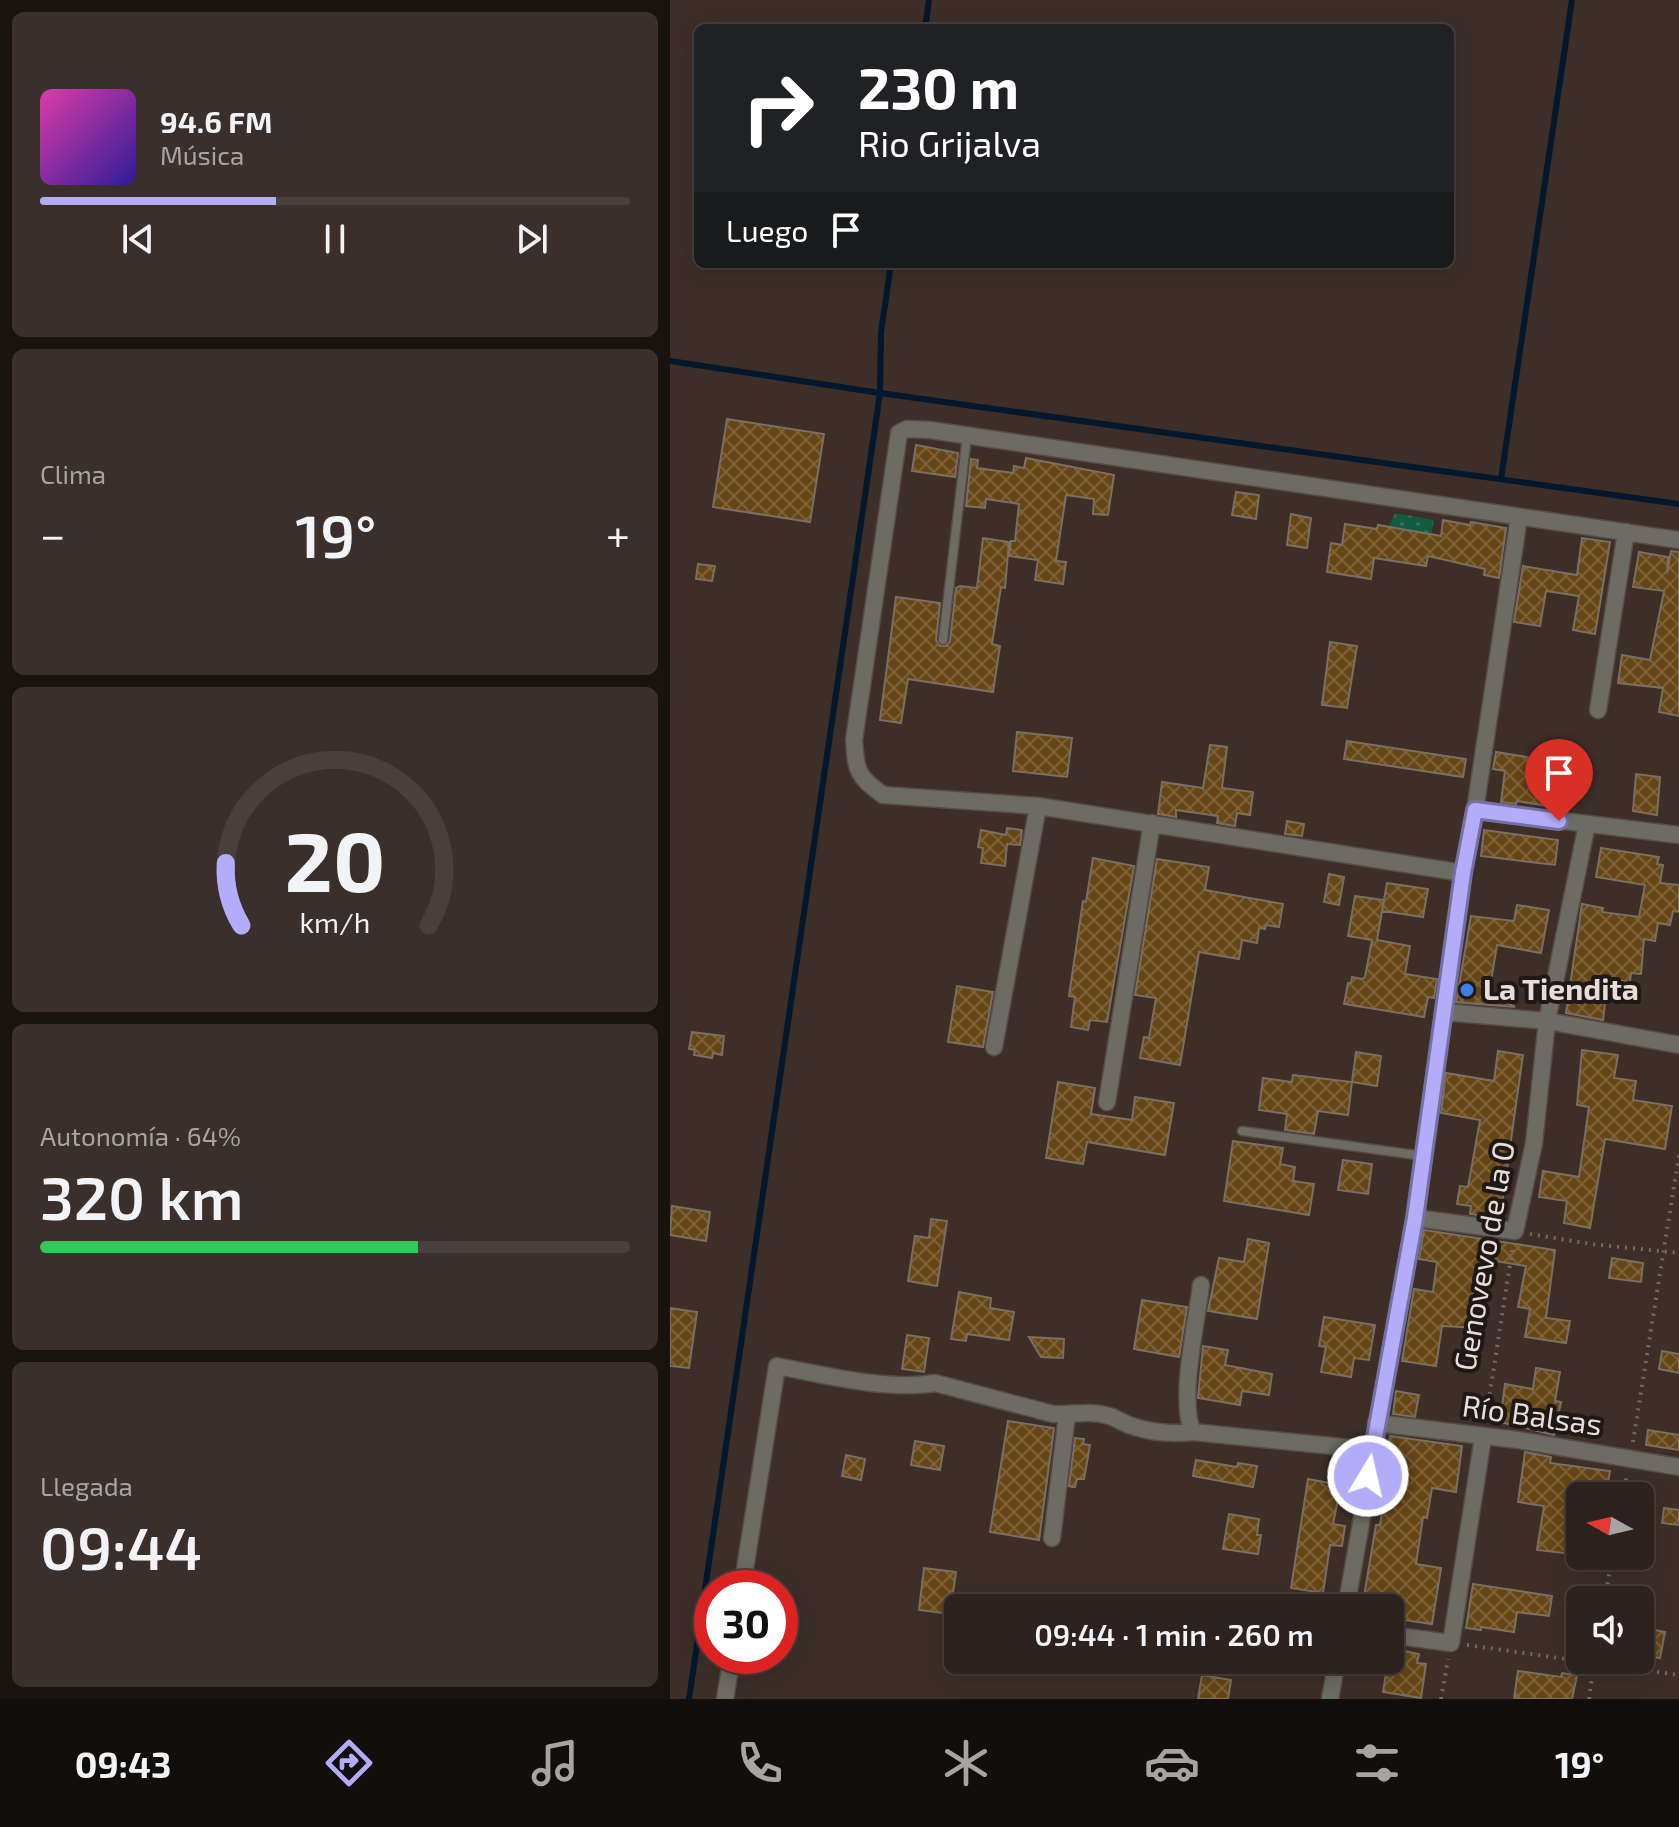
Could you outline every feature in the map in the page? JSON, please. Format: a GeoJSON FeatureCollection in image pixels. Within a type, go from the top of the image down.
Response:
{"type":"FeatureCollection","features":[{"type":"Feature","properties":{"kind":"street"},"geometry":{"type":"LineString","coordinates":[[1463,873],[1038,806],[883,795],[868,784],[855,768],[854,740],[899,433],[919,429],[967,435],[1679,540]]}},
{"type":"Feature","properties":{"kind":"street"},"geometry":{"type":"LineString","coordinates":[[1348,1594],[1376,1423],[1415,1218],[1463,873],[1519,517]]}},
{"type":"Feature","properties":{"kind":"street"},"geometry":{"type":"LineString","coordinates":[[1598,710],[1626,532]]}},
{"type":"Feature","properties":{"kind":"street"},"geometry":{"type":"LineString","coordinates":[[994,1047],[1038,806]]}},
{"type":"Feature","properties":{"kind":"street"},"geometry":{"type":"LineString","coordinates":[[1475,810],[1679,835]]}},
{"type":"Feature","properties":{"kind":"street"},"geometry":{"type":"LineString","coordinates":[[1107,1102],[1152,823]]}},
{"type":"Feature","properties":{"kind":"street","name":"Genovevo de la O"},"geometry":{"type":"LineString","coordinates":[[1515,1231],[1534,1143],[1547,1021],[1587,824]]}},
{"type":"Feature","properties":{"kind":"street"},"geometry":{"type":"LineString","coordinates":[[1444,1012],[1506,1020],[1547,1021],[1679,1045]]}},
{"type":"Feature","properties":{"kind":"street"},"geometry":{"type":"LineString","coordinates":[[1415,1218],[1515,1231]]}},
{"type":"Feature","properties":{"kind":"street"},"geometry":{"type":"LineString","coordinates":[[1193,1432],[1189,1423],[1187,1391],[1201,1285]]}},
{"type":"Feature","properties":{"kind":"street"},"geometry":{"type":"LineString","coordinates":[[745,1570],[777,1366],[917,1386],[935,1383],[1053,1414],[1067,1415],[1080,1411],[1173,1434],[1193,1432],[1372,1450]]}},
{"type":"Feature","properties":{"kind":"street"},"geometry":{"type":"LineString","coordinates":[[1052,1538],[1067,1415]]}},
{"type":"Feature","properties":{"kind":"street","name":"Río Balsas"},"geometry":{"type":"LineString","coordinates":[[1376,1423],[1679,1467]]}},
{"type":"Feature","properties":{"kind":"street"},"geometry":{"type":"LineString","coordinates":[[1404,1637],[1451,1643],[1483,1437]]}},
{"type":"Feature","properties":{"kind":"street"},"geometry":{"type":"LineString","coordinates":[[725,1699],[729,1674]]}},
{"type":"Feature","properties":{"kind":"street"},"geometry":{"type":"LineString","coordinates":[[1330,1699],[1334,1674]]}},
{"type":"Feature","properties":{"kind":"lane"},"geometry":{"type":"LineString","coordinates":[[943,640],[967,435]]}},
{"type":"Feature","properties":{"kind":"lane"},"geometry":{"type":"LineString","coordinates":[[1242,1131],[1423,1156]]}},
{"type":"Feature","properties":{"kind":"path"},"geometry":{"type":"LineString","coordinates":[[1626,1482],[1679,1155]]}},
{"type":"Feature","properties":{"kind":"path"},"geometry":{"type":"LineString","coordinates":[[1515,1231],[1591,1244],[1679,1253]]}},
{"type":"Feature","properties":{"kind":"path","name":"Genovevo de la O"},"geometry":{"type":"LineString","coordinates":[[1483,1437],[1515,1231]]}},
{"type":"Feature","properties":{"kind":"path"},"geometry":{"type":"LineString","coordinates":[[1441,1699],[1451,1643],[1566,1657]]}},
{"type":"Feature","properties":{"kind":"path"},"geometry":{"type":"LineString","coordinates":[[1654,1671],[1679,1675]]}},
{"type":"Feature","properties":{"kind":"path"},"geometry":{"type":"LineString","coordinates":[[1589,1699],[1592,1674]]}},
{"type":"Feature","properties":{"kind":"green space"},"geometry":{"type":"Polygon","coordinates":[[[1395,513],[1434,520],[1431,534],[1389,527],[1395,513]]]}},
{"type":"Feature","properties":{"kind":"building"},"geometry":{"type":"Polygon","coordinates":[[[727,419],[824,434],[810,522],[713,507],[727,419]]]}},
{"type":"Feature","properties":{"kind":"building"},"geometry":{"type":"Polygon","coordinates":[[[916,445],[958,453],[955,477],[912,471],[916,445]]]}},
{"type":"Feature","properties":{"kind":"building"},"geometry":{"type":"Polygon","coordinates":[[[1026,458],[1114,475],[1108,515],[1093,514],[1094,499],[1066,495],[1056,561],[1066,562],[1063,584],[1035,580],[1038,560],[1009,556],[1011,541],[1015,541],[1019,504],[986,499],[985,508],[966,506],[971,459],[978,460],[977,468],[1013,473],[1014,466],[1024,468],[1026,458]]]}},
{"type":"Feature","properties":{"kind":"building"},"geometry":{"type":"Polygon","coordinates":[[[1236,492],[1259,495],[1256,519],[1232,515],[1236,492]]]}},
{"type":"Feature","properties":{"kind":"building"},"geometry":{"type":"Polygon","coordinates":[[[1291,514],[1311,518],[1307,548],[1287,545],[1291,514]]]}},
{"type":"Feature","properties":{"kind":"building"},"geometry":{"type":"Polygon","coordinates":[[[1443,520],[1506,528],[1499,578],[1484,575],[1485,569],[1428,556],[1426,566],[1374,558],[1371,579],[1327,572],[1331,543],[1342,545],[1345,524],[1377,529],[1378,525],[1441,536],[1443,520]]]}},
{"type":"Feature","properties":{"kind":"building"},"geometry":{"type":"Polygon","coordinates":[[[983,538],[1009,542],[1005,588],[1001,587],[992,644],[1000,646],[993,692],[908,679],[901,723],[880,720],[896,597],[940,603],[936,640],[940,646],[946,646],[950,641],[956,588],[977,588],[983,538]]]}},
{"type":"Feature","properties":{"kind":"building"},"geometry":{"type":"Polygon","coordinates":[[[1582,538],[1610,542],[1595,634],[1573,630],[1579,596],[1546,591],[1540,626],[1514,622],[1523,566],[1577,575],[1582,538]]]}},
{"type":"Feature","properties":{"kind":"building"},"geometry":{"type":"Polygon","coordinates":[[[1671,551],[1679,552],[1679,716],[1659,712],[1663,688],[1618,683],[1622,655],[1650,660],[1664,591],[1633,587],[1639,552],[1668,557],[1667,573],[1671,551]]]}},
{"type":"Feature","properties":{"kind":"building"},"geometry":{"type":"Polygon","coordinates":[[[698,564],[715,566],[712,581],[696,579],[698,564]]]}},
{"type":"Feature","properties":{"kind":"building"},"geometry":{"type":"Polygon","coordinates":[[[1330,642],[1357,646],[1347,708],[1322,705],[1330,642]]]}},
{"type":"Feature","properties":{"kind":"building"},"geometry":{"type":"Polygon","coordinates":[[[1017,732],[1072,738],[1067,777],[1013,771],[1017,732]]]}},
{"type":"Feature","properties":{"kind":"building"},"geometry":{"type":"Polygon","coordinates":[[[1347,741],[1466,759],[1463,777],[1344,759],[1347,741]]]}},
{"type":"Feature","properties":{"kind":"building"},"geometry":{"type":"Polygon","coordinates":[[[1210,745],[1227,747],[1222,788],[1253,792],[1250,815],[1237,813],[1235,826],[1217,823],[1218,816],[1176,810],[1176,817],[1158,814],[1162,782],[1203,788],[1210,745]]]}},
{"type":"Feature","properties":{"kind":"building"},"geometry":{"type":"Polygon","coordinates":[[[1496,752],[1539,759],[1535,782],[1570,787],[1567,809],[1517,801],[1516,804],[1501,802],[1505,771],[1493,769],[1496,752]]]}},
{"type":"Feature","properties":{"kind":"building"},"geometry":{"type":"Polygon","coordinates":[[[1636,774],[1660,777],[1657,815],[1633,811],[1636,774]]]}},
{"type":"Feature","properties":{"kind":"building"},"geometry":{"type":"Polygon","coordinates":[[[1287,821],[1304,824],[1302,836],[1285,834],[1287,821]]]}},
{"type":"Feature","properties":{"kind":"building"},"geometry":{"type":"Polygon","coordinates":[[[1007,828],[1022,830],[1020,845],[1007,844],[1005,866],[981,863],[983,848],[978,847],[981,830],[1006,835],[1007,828]]]}},
{"type":"Feature","properties":{"kind":"building"},"geometry":{"type":"Polygon","coordinates":[[[1484,830],[1558,840],[1555,865],[1481,856],[1484,830]]]}},
{"type":"Feature","properties":{"kind":"building"},"geometry":{"type":"Polygon","coordinates":[[[1601,848],[1659,857],[1657,864],[1663,865],[1660,883],[1679,885],[1679,912],[1673,911],[1670,925],[1658,923],[1655,941],[1644,939],[1641,974],[1631,973],[1630,982],[1608,979],[1603,1020],[1566,1013],[1582,904],[1603,908],[1602,912],[1639,917],[1645,885],[1596,877],[1601,848]]]}},
{"type":"Feature","properties":{"kind":"building"},"geometry":{"type":"Polygon","coordinates":[[[1093,858],[1134,866],[1107,1022],[1090,1020],[1088,1030],[1071,1027],[1075,997],[1069,996],[1083,901],[1086,902],[1093,858]]]}},
{"type":"Feature","properties":{"kind":"building"},"geometry":{"type":"Polygon","coordinates":[[[1157,859],[1209,867],[1205,890],[1283,904],[1279,927],[1266,925],[1265,929],[1259,928],[1257,943],[1242,940],[1239,959],[1199,952],[1180,1065],[1140,1058],[1144,1037],[1149,1038],[1156,998],[1135,995],[1157,859]]]}},
{"type":"Feature","properties":{"kind":"building"},"geometry":{"type":"Polygon","coordinates":[[[1329,874],[1344,877],[1339,905],[1324,902],[1329,874]]]}},
{"type":"Feature","properties":{"kind":"building"},"geometry":{"type":"Polygon","coordinates":[[[1387,883],[1428,889],[1423,917],[1382,911],[1387,883]]]}},
{"type":"Feature","properties":{"kind":"building"},"geometry":{"type":"Polygon","coordinates":[[[1355,896],[1384,900],[1377,940],[1410,946],[1405,974],[1437,979],[1434,998],[1428,997],[1424,1017],[1344,1004],[1352,977],[1365,977],[1372,940],[1348,936],[1355,896]]]}},
{"type":"Feature","properties":{"kind":"building"},"geometry":{"type":"Polygon","coordinates":[[[1517,905],[1549,910],[1541,953],[1497,945],[1489,993],[1515,1007],[1456,1002],[1471,916],[1514,921],[1517,905]]]}},
{"type":"Feature","properties":{"kind":"building"},"geometry":{"type":"Polygon","coordinates":[[[957,986],[993,992],[983,1047],[948,1042],[957,986]]]}},
{"type":"Feature","properties":{"kind":"building"},"geometry":{"type":"Polygon","coordinates":[[[692,1032],[724,1036],[722,1055],[713,1053],[712,1058],[694,1055],[695,1050],[689,1049],[692,1032]]]}},
{"type":"Feature","properties":{"kind":"building"},"geometry":{"type":"Polygon","coordinates":[[[1582,1050],[1618,1055],[1614,1078],[1636,1081],[1633,1100],[1672,1106],[1665,1149],[1605,1139],[1590,1228],[1564,1223],[1567,1201],[1539,1197],[1543,1171],[1579,1177],[1589,1107],[1577,1105],[1582,1050]]]}},
{"type":"Feature","properties":{"kind":"building"},"geometry":{"type":"Polygon","coordinates":[[[1498,1051],[1523,1055],[1500,1218],[1470,1214],[1471,1206],[1457,1204],[1460,1186],[1468,1187],[1480,1120],[1441,1113],[1446,1073],[1494,1081],[1498,1051]]]}},
{"type":"Feature","properties":{"kind":"building"},"geometry":{"type":"Polygon","coordinates":[[[1356,1052],[1381,1056],[1377,1086],[1352,1082],[1356,1052]]]}},
{"type":"Feature","properties":{"kind":"building"},"geometry":{"type":"Polygon","coordinates":[[[1293,1075],[1352,1082],[1348,1115],[1318,1111],[1314,1134],[1285,1130],[1287,1114],[1259,1110],[1263,1078],[1292,1082],[1293,1075]]]}},
{"type":"Feature","properties":{"kind":"building"},"geometry":{"type":"Polygon","coordinates":[[[1058,1082],[1095,1088],[1091,1114],[1132,1120],[1135,1097],[1174,1103],[1165,1155],[1087,1142],[1083,1164],[1046,1158],[1058,1082]]]}},
{"type":"Feature","properties":{"kind":"building"},"geometry":{"type":"Polygon","coordinates":[[[1233,1141],[1283,1148],[1280,1164],[1295,1167],[1293,1181],[1314,1184],[1309,1215],[1224,1201],[1233,1141]]]}},
{"type":"Feature","properties":{"kind":"building"},"geometry":{"type":"Polygon","coordinates":[[[1343,1160],[1372,1164],[1368,1194],[1338,1190],[1343,1160]]]}},
{"type":"Feature","properties":{"kind":"building"},"geometry":{"type":"Polygon","coordinates":[[[672,1206],[710,1212],[706,1241],[670,1235],[672,1206]]]}},
{"type":"Feature","properties":{"kind":"building"},"geometry":{"type":"Polygon","coordinates":[[[931,1219],[947,1221],[937,1286],[908,1281],[915,1236],[929,1238],[931,1219]]]}},
{"type":"Feature","properties":{"kind":"building"},"geometry":{"type":"Polygon","coordinates":[[[1424,1230],[1555,1250],[1546,1318],[1570,1321],[1566,1343],[1525,1337],[1530,1309],[1518,1307],[1526,1266],[1495,1261],[1485,1285],[1479,1328],[1442,1326],[1436,1366],[1402,1361],[1414,1289],[1433,1292],[1437,1262],[1419,1259],[1424,1230]]]}},
{"type":"Feature","properties":{"kind":"building"},"geometry":{"type":"Polygon","coordinates":[[[1248,1239],[1269,1243],[1257,1319],[1208,1311],[1219,1258],[1244,1262],[1248,1239]]]}},
{"type":"Feature","properties":{"kind":"building"},"geometry":{"type":"Polygon","coordinates":[[[1612,1258],[1643,1263],[1641,1282],[1609,1278],[1612,1258]]]}},
{"type":"Feature","properties":{"kind":"building"},"geometry":{"type":"Polygon","coordinates":[[[959,1292],[991,1298],[990,1308],[1014,1312],[1009,1340],[967,1334],[966,1341],[951,1339],[959,1292]]]}},
{"type":"Feature","properties":{"kind":"building"},"geometry":{"type":"Polygon","coordinates":[[[1142,1300],[1187,1307],[1179,1357],[1134,1349],[1142,1300]]]}},
{"type":"Feature","properties":{"kind":"building"},"geometry":{"type":"Polygon","coordinates":[[[670,1308],[697,1312],[689,1368],[670,1366],[670,1308]]]}},
{"type":"Feature","properties":{"kind":"building"},"geometry":{"type":"Polygon","coordinates":[[[1324,1317],[1375,1325],[1369,1360],[1354,1358],[1351,1377],[1321,1372],[1326,1347],[1319,1346],[1324,1317]]]}},
{"type":"Feature","properties":{"kind":"building"},"geometry":{"type":"Polygon","coordinates":[[[907,1335],[929,1338],[924,1372],[902,1369],[907,1335]]]}},
{"type":"Feature","properties":{"kind":"building"},"geometry":{"type":"Polygon","coordinates":[[[1029,1337],[1064,1339],[1063,1358],[1041,1357],[1029,1337]]]}},
{"type":"Feature","properties":{"kind":"building"},"geometry":{"type":"Polygon","coordinates":[[[1203,1346],[1228,1350],[1225,1365],[1272,1374],[1269,1395],[1242,1391],[1240,1405],[1198,1398],[1203,1346]]]}},
{"type":"Feature","properties":{"kind":"building"},"geometry":{"type":"Polygon","coordinates":[[[1662,1351],[1679,1354],[1679,1373],[1659,1369],[1662,1351]]]}},
{"type":"Feature","properties":{"kind":"building"},"geometry":{"type":"Polygon","coordinates":[[[1536,1368],[1560,1372],[1555,1401],[1561,1402],[1554,1435],[1500,1422],[1505,1384],[1533,1389],[1536,1368]]]}},
{"type":"Feature","properties":{"kind":"building"},"geometry":{"type":"Polygon","coordinates":[[[1396,1391],[1419,1395],[1415,1417],[1393,1414],[1396,1391]]]}},
{"type":"Feature","properties":{"kind":"building"},"geometry":{"type":"Polygon","coordinates":[[[1008,1421],[1054,1428],[1039,1540],[990,1532],[1008,1421]]]}},
{"type":"Feature","properties":{"kind":"building"},"geometry":{"type":"Polygon","coordinates":[[[1648,1430],[1679,1435],[1679,1450],[1646,1445],[1648,1430]]]}},
{"type":"Feature","properties":{"kind":"building"},"geometry":{"type":"Polygon","coordinates":[[[1390,1436],[1462,1446],[1456,1492],[1432,1488],[1427,1518],[1423,1517],[1416,1564],[1441,1568],[1432,1624],[1404,1620],[1404,1594],[1364,1594],[1376,1525],[1380,1525],[1387,1482],[1383,1481],[1390,1436]]]}},
{"type":"Feature","properties":{"kind":"building"},"geometry":{"type":"Polygon","coordinates":[[[1075,1438],[1084,1439],[1083,1444],[1090,1445],[1084,1479],[1077,1479],[1075,1487],[1072,1487],[1069,1486],[1075,1438]]]}},
{"type":"Feature","properties":{"kind":"building"},"geometry":{"type":"Polygon","coordinates":[[[915,1441],[944,1446],[940,1470],[911,1465],[915,1441]]]}},
{"type":"Feature","properties":{"kind":"building"},"geometry":{"type":"Polygon","coordinates":[[[1525,1452],[1551,1457],[1550,1463],[1610,1471],[1608,1482],[1566,1482],[1566,1553],[1537,1550],[1544,1506],[1518,1502],[1525,1452]]]}},
{"type":"Feature","properties":{"kind":"building"},"geometry":{"type":"Polygon","coordinates":[[[846,1455],[865,1459],[861,1480],[842,1476],[846,1455]]]}},
{"type":"Feature","properties":{"kind":"building"},"geometry":{"type":"Polygon","coordinates":[[[1196,1460],[1237,1467],[1238,1463],[1257,1466],[1253,1487],[1193,1476],[1196,1460]]]}},
{"type":"Feature","properties":{"kind":"building"},"geometry":{"type":"Polygon","coordinates":[[[1308,1479],[1341,1485],[1333,1524],[1345,1526],[1342,1546],[1330,1545],[1323,1593],[1291,1588],[1308,1479]]]}},
{"type":"Feature","properties":{"kind":"building"},"geometry":{"type":"Polygon","coordinates":[[[1664,1508],[1679,1510],[1679,1525],[1662,1523],[1664,1508]]]}},
{"type":"Feature","properties":{"kind":"building"},"geometry":{"type":"Polygon","coordinates":[[[1229,1514],[1259,1519],[1257,1535],[1261,1535],[1258,1554],[1223,1549],[1229,1514]]]}},
{"type":"Feature","properties":{"kind":"building"},"geometry":{"type":"Polygon","coordinates":[[[924,1568],[956,1572],[953,1594],[944,1594],[944,1613],[919,1610],[924,1568]]]}},
{"type":"Feature","properties":{"kind":"building"},"geometry":{"type":"Polygon","coordinates":[[[1473,1584],[1552,1596],[1549,1616],[1517,1612],[1514,1632],[1466,1628],[1473,1584]]]}},
{"type":"Feature","properties":{"kind":"building"},"geometry":{"type":"Polygon","coordinates":[[[1654,1630],[1665,1632],[1660,1658],[1654,1657],[1654,1630]]]}},
{"type":"Feature","properties":{"kind":"building"},"geometry":{"type":"Polygon","coordinates":[[[1404,1651],[1419,1654],[1417,1663],[1426,1664],[1421,1698],[1383,1692],[1386,1674],[1404,1674],[1404,1651]]]}},
{"type":"Feature","properties":{"kind":"building"},"geometry":{"type":"Polygon","coordinates":[[[1518,1671],[1561,1677],[1562,1673],[1577,1675],[1572,1699],[1514,1699],[1518,1671]]]}},
{"type":"Feature","properties":{"kind":"building"},"geometry":{"type":"Polygon","coordinates":[[[1202,1675],[1231,1680],[1228,1699],[1198,1699],[1202,1675]]]}},
{"type":"Feature","properties":{"kind":"waterway"},"geometry":{"type":"LineString","coordinates":[[926,24],[929,0]]}},
{"type":"Feature","properties":{"kind":"waterway"},"geometry":{"type":"LineString","coordinates":[[1501,479],[1572,0]]}},
{"type":"Feature","properties":{"kind":"waterway"},"geometry":{"type":"LineString","coordinates":[[689,1699],[880,393],[881,332],[890,268]]}},
{"type":"Feature","properties":{"kind":"waterway"},"geometry":{"type":"LineString","coordinates":[[670,361],[1679,504]]}},
{"type":"Feature","properties":{"kind":"place","name":"La Tiendita"},"geometry":{"type":"Point","coordinates":[1467,990]}},
{"type":"Feature","properties":{"kind":"route"},"geometry":{"type":"LineString","coordinates":[[1368,1476],[1415,1218],[1463,873],[1475,810],[1559,821]]}}]}
